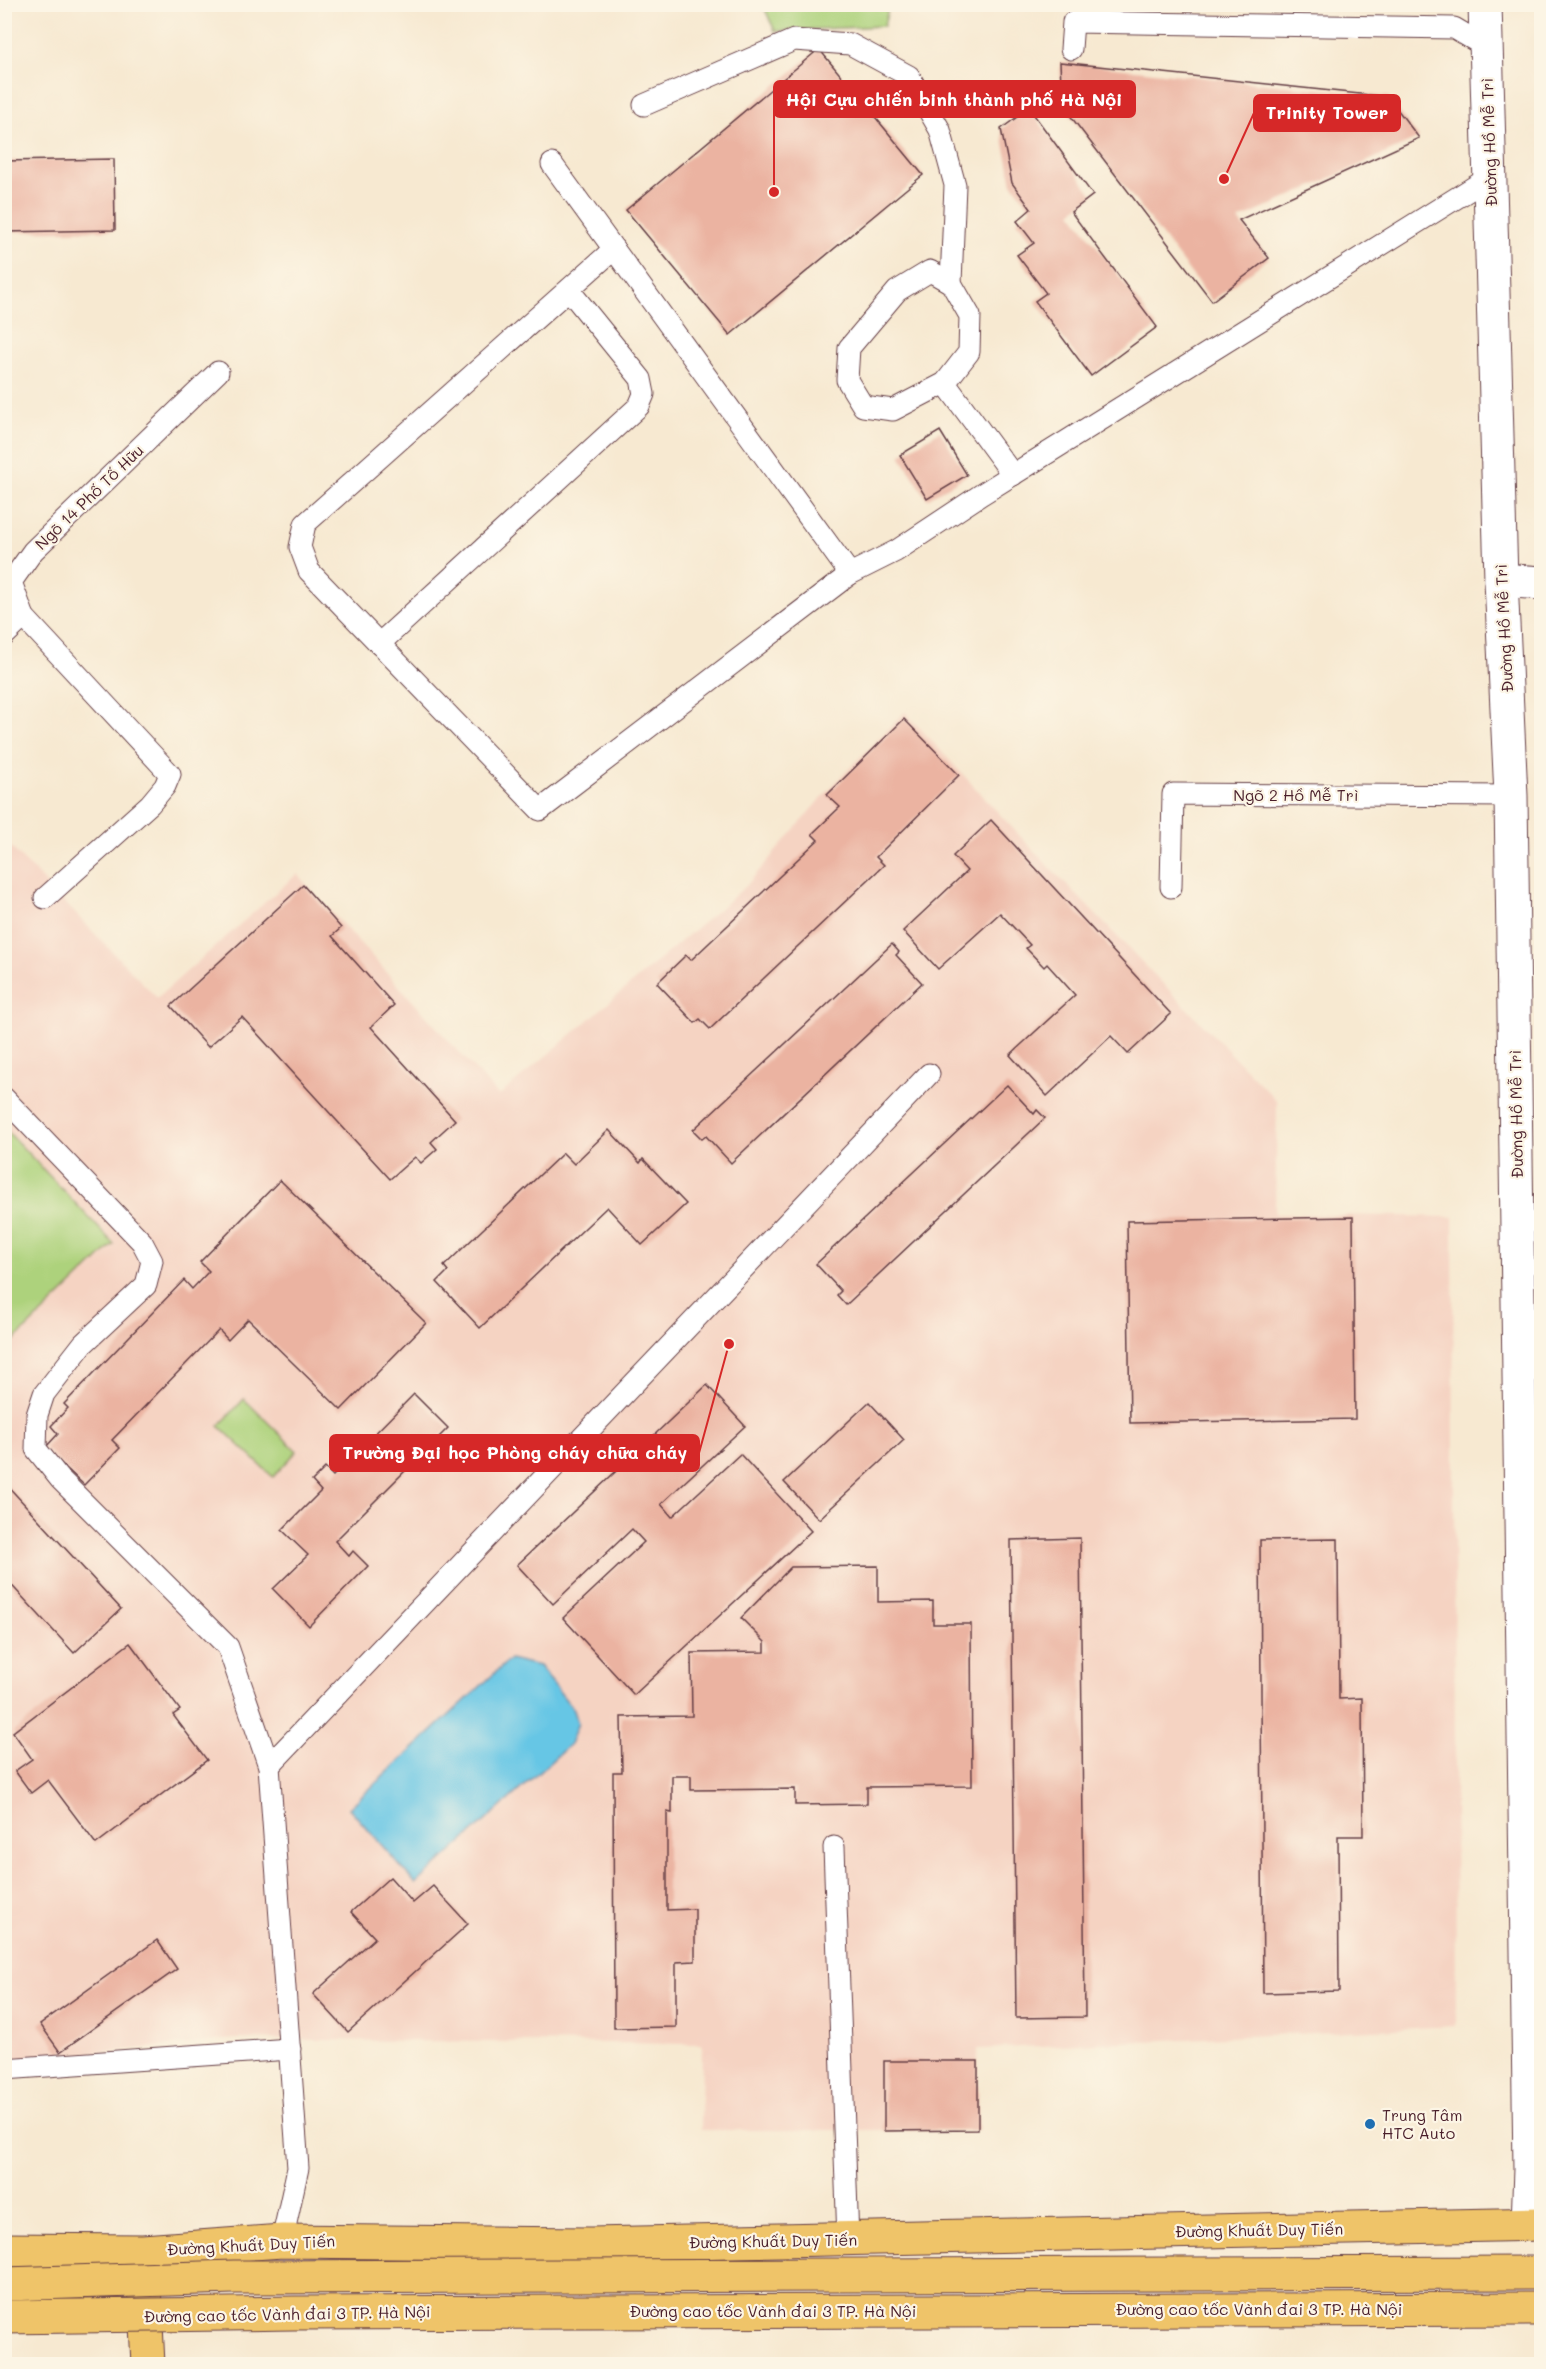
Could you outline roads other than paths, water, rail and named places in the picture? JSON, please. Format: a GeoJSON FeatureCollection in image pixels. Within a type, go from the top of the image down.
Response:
{"type":"FeatureCollection","features":[{"type":"Feature","properties":{"kind":"main road","name":"Đường Khuất Duy Tiến"},"geometry":{"type":"LineString","coordinates":[[4,2250],[143,2251],[282,2241],[591,2244],[848,2240],[1535,2224]]}},
{"type":"Feature","properties":{"kind":"main road"},"geometry":{"type":"LineString","coordinates":[[143,2251],[148,2364]]}},
{"type":"Feature","properties":{"kind":"main road"},"geometry":{"type":"LineString","coordinates":[[4,2284],[350,2276],[1542,2273]]}},
{"type":"Feature","properties":{"kind":"main road","name":"Đường cao tốc Vành đai 3 TP. Hà Nội"},"geometry":{"type":"LineString","coordinates":[[4,2317],[293,2313],[1542,2308]]}},
{"type":"Feature","properties":{"kind":"street","name":"Đường Hồ Mễ Trì"},"geometry":{"type":"LineString","coordinates":[[1483,4],[1501,580],[1512,796],[1530,2169],[1535,2224]]}},
{"type":"Feature","properties":{"kind":"street"},"geometry":{"type":"LineString","coordinates":[[1501,580],[1542,582]]}},
{"type":"Feature","properties":{"kind":"lane"},"geometry":{"type":"LineString","coordinates":[[1455,28],[1483,4]]}},
{"type":"Feature","properties":{"kind":"lane"},"geometry":{"type":"LineString","coordinates":[[1071,49],[1073,22],[1455,28],[1486,47]]}},
{"type":"Feature","properties":{"kind":"lane"},"geometry":{"type":"LineString","coordinates":[[644,105],[794,40],[850,44],[909,76],[940,130],[955,185],[951,282],[970,316],[969,352],[945,383],[893,410],[863,406],[847,380],[849,348],[897,291],[930,271],[951,282]]}},
{"type":"Feature","properties":{"kind":"lane"},"geometry":{"type":"LineString","coordinates":[[552,164],[850,574]]}},
{"type":"Feature","properties":{"kind":"lane"},"geometry":{"type":"LineString","coordinates":[[614,249],[305,524],[300,547],[309,571],[540,810],[850,574],[896,551],[1013,475],[1490,177]]}},
{"type":"Feature","properties":{"kind":"lane"},"geometry":{"type":"LineString","coordinates":[[379,644],[639,406],[644,394],[641,379],[569,290]]}},
{"type":"Feature","properties":{"kind":"lane","name":"Ngõ 14 Phố Tố Hữu"},"geometry":{"type":"LineString","coordinates":[[24,617],[11,582],[33,551],[219,372]]}},
{"type":"Feature","properties":{"kind":"lane"},"geometry":{"type":"LineString","coordinates":[[945,383],[1013,475]]}},
{"type":"Feature","properties":{"kind":"lane"},"geometry":{"type":"LineString","coordinates":[[4,636],[24,617],[170,774],[165,786],[150,804],[45,898]]}},
{"type":"Feature","properties":{"kind":"lane","name":"Ngõ 2 Hồ Mễ Trì"},"geometry":{"type":"LineString","coordinates":[[1171,887],[1173,794],[1512,796]]}},
{"type":"Feature","properties":{"kind":"lane"},"geometry":{"type":"LineString","coordinates":[[269,1766],[929,1074]]}},
{"type":"Feature","properties":{"kind":"lane"},"geometry":{"type":"LineString","coordinates":[[4,1098],[142,1242],[152,1261],[146,1285],[83,1344],[44,1394],[37,1416],[36,1449],[60,1479],[228,1647],[269,1766],[298,2168],[282,2241]]}},
{"type":"Feature","properties":{"kind":"lane"},"geometry":{"type":"LineString","coordinates":[[834,1847],[848,2240]]}},
{"type":"Feature","properties":{"kind":"lane"},"geometry":{"type":"LineString","coordinates":[[4,2068],[290,2049]]}},
{"type":"Feature","properties":{"kind":"water"},"geometry":{"type":"Polygon","coordinates":[[[510,1659],[539,1666],[574,1710],[578,1723],[570,1744],[416,1884],[349,1808],[510,1659]]]}},
{"type":"Feature","properties":{"kind":"place","name":"Trinity Tower"},"geometry":{"type":"Point","coordinates":[1224,179]}},
{"type":"Feature","properties":{"kind":"place","name":"Hội Cựu chiến binh thành phố Hà Nội"},"geometry":{"type":"Point","coordinates":[774,192]}},
{"type":"Feature","properties":{"kind":"place","name":"Trường Đại học Phòng cháy chữa cháy"},"geometry":{"type":"Point","coordinates":[729,1344]}},
{"type":"Feature","properties":{"kind":"place","name":"Trung Tâm HTC Auto"},"geometry":{"type":"Point","coordinates":[1370,2124]}}]}
